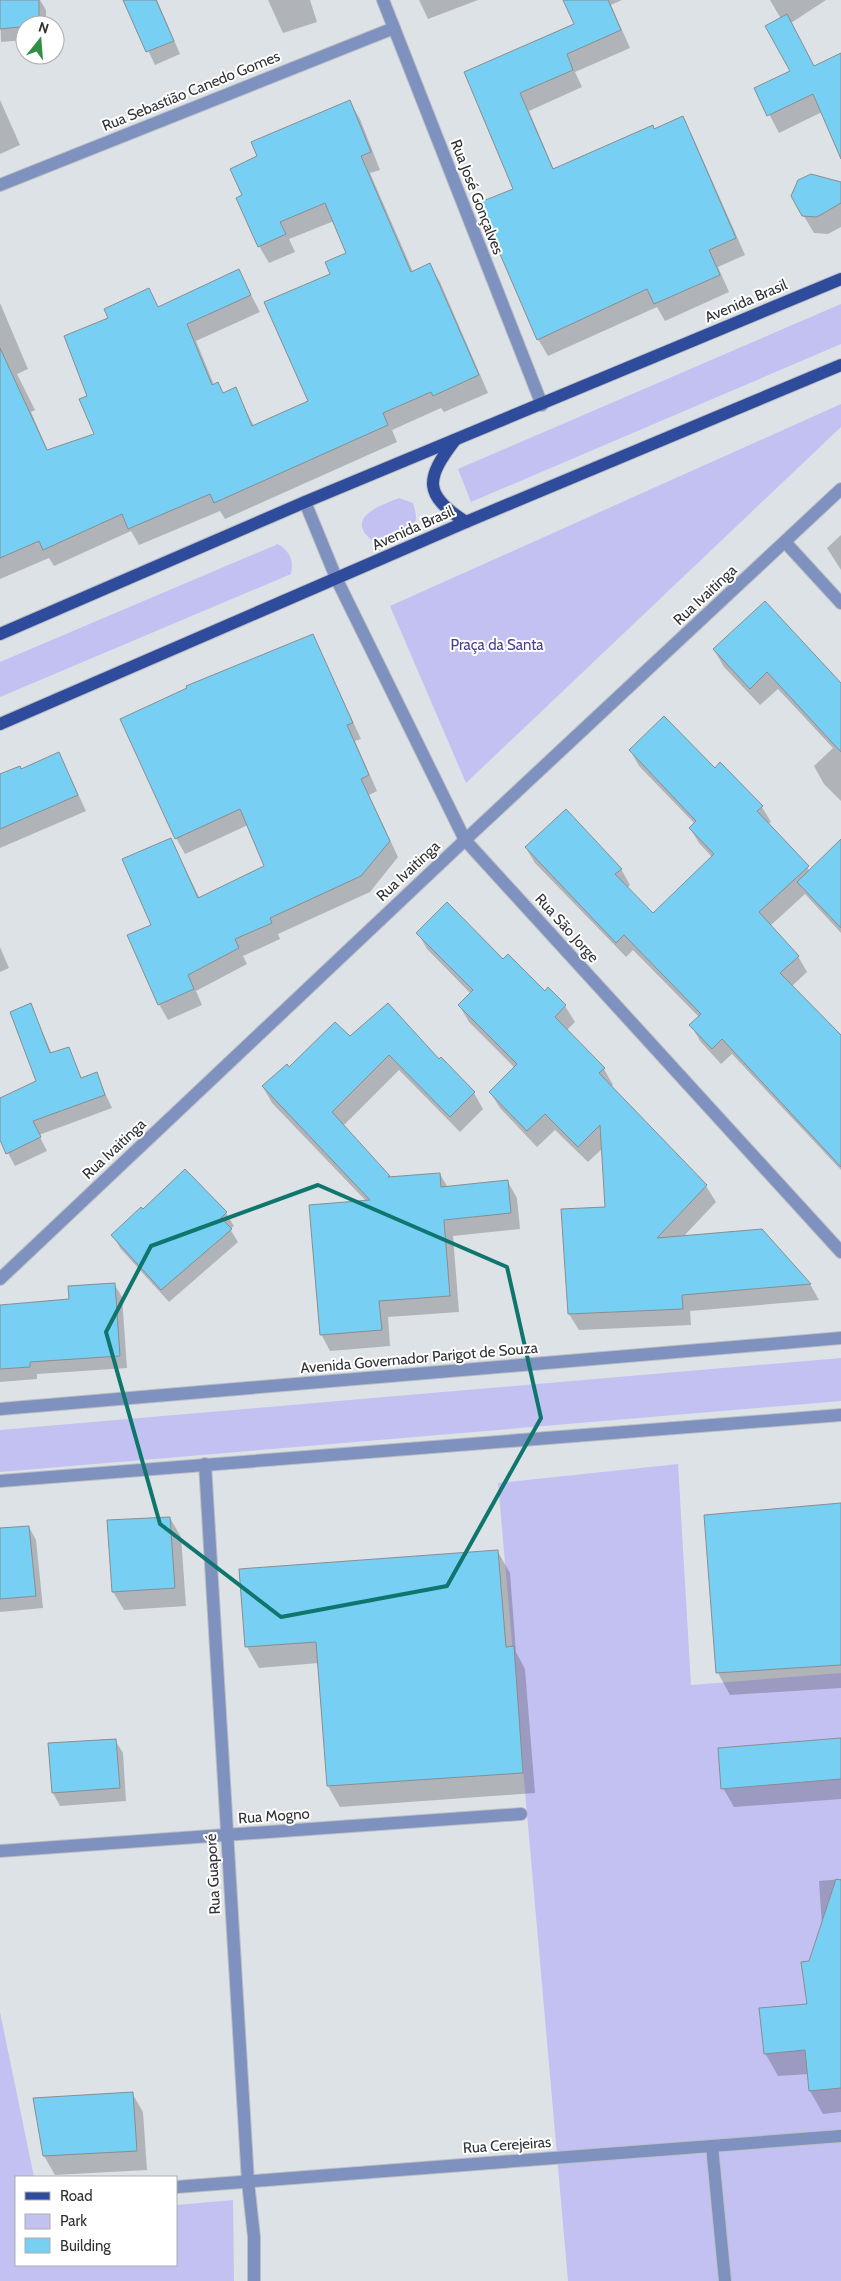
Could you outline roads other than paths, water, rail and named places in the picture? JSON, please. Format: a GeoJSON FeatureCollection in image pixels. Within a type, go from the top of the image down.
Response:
{"type":"FeatureCollection","features":[{"type":"Feature","properties":{"kind":"main road","name":"Avenida Brasil"},"geometry":{"type":"LineString","coordinates":[[0,634],[305,502],[841,279]]}},
{"type":"Feature","properties":{"kind":"main road","name":"Avenida Brasil"},"geometry":{"type":"LineString","coordinates":[[0,724],[336,580],[466,522],[841,364]]}},
{"type":"Feature","properties":{"kind":"main road"},"geometry":{"type":"LineString","coordinates":[[455,440],[436,466],[433,480],[436,497],[446,510],[466,522]]}},
{"type":"Feature","properties":{"kind":"street","name":"Rua José Gonçalves"},"geometry":{"type":"LineString","coordinates":[[383,0],[542,405]]}},
{"type":"Feature","properties":{"kind":"street","name":"Rua Sebastião Canedo Gomes"},"geometry":{"type":"LineString","coordinates":[[0,185],[394,28]]}},
{"type":"Feature","properties":{"kind":"street","name":"Rua Ivaitinga"},"geometry":{"type":"LineString","coordinates":[[0,1279],[465,840],[841,489]]}},
{"type":"Feature","properties":{"kind":"street","name":"Rua São Jorge"},"geometry":{"type":"LineString","coordinates":[[305,502],[336,580],[465,840],[841,1252]]}},
{"type":"Feature","properties":{"kind":"street"},"geometry":{"type":"LineString","coordinates":[[785,542],[841,603]]}},
{"type":"Feature","properties":{"kind":"street","name":"Avenida Governador Parigot de Souza"},"geometry":{"type":"LineString","coordinates":[[0,1409],[841,1338]]}},
{"type":"Feature","properties":{"kind":"street"},"geometry":{"type":"LineString","coordinates":[[0,1481],[841,1415]]}},
{"type":"Feature","properties":{"kind":"street","name":"Rua Guaporé"},"geometry":{"type":"LineString","coordinates":[[205,1464],[248,2182],[254,2237],[254,2281]]}},
{"type":"Feature","properties":{"kind":"street","name":"Rua Mogno"},"geometry":{"type":"LineString","coordinates":[[0,1851],[521,1814]]}},
{"type":"Feature","properties":{"kind":"street","name":"Rua Cerejeiras"},"geometry":{"type":"LineString","coordinates":[[178,2187],[841,2136]]}},
{"type":"Feature","properties":{"kind":"street"},"geometry":{"type":"LineString","coordinates":[[712,2146],[725,2281]]}},
{"type":"Feature","properties":{"kind":"park label","name":"Praça da Santa"},"geometry":{"type":"Point","coordinates":[497,645]}}]}
